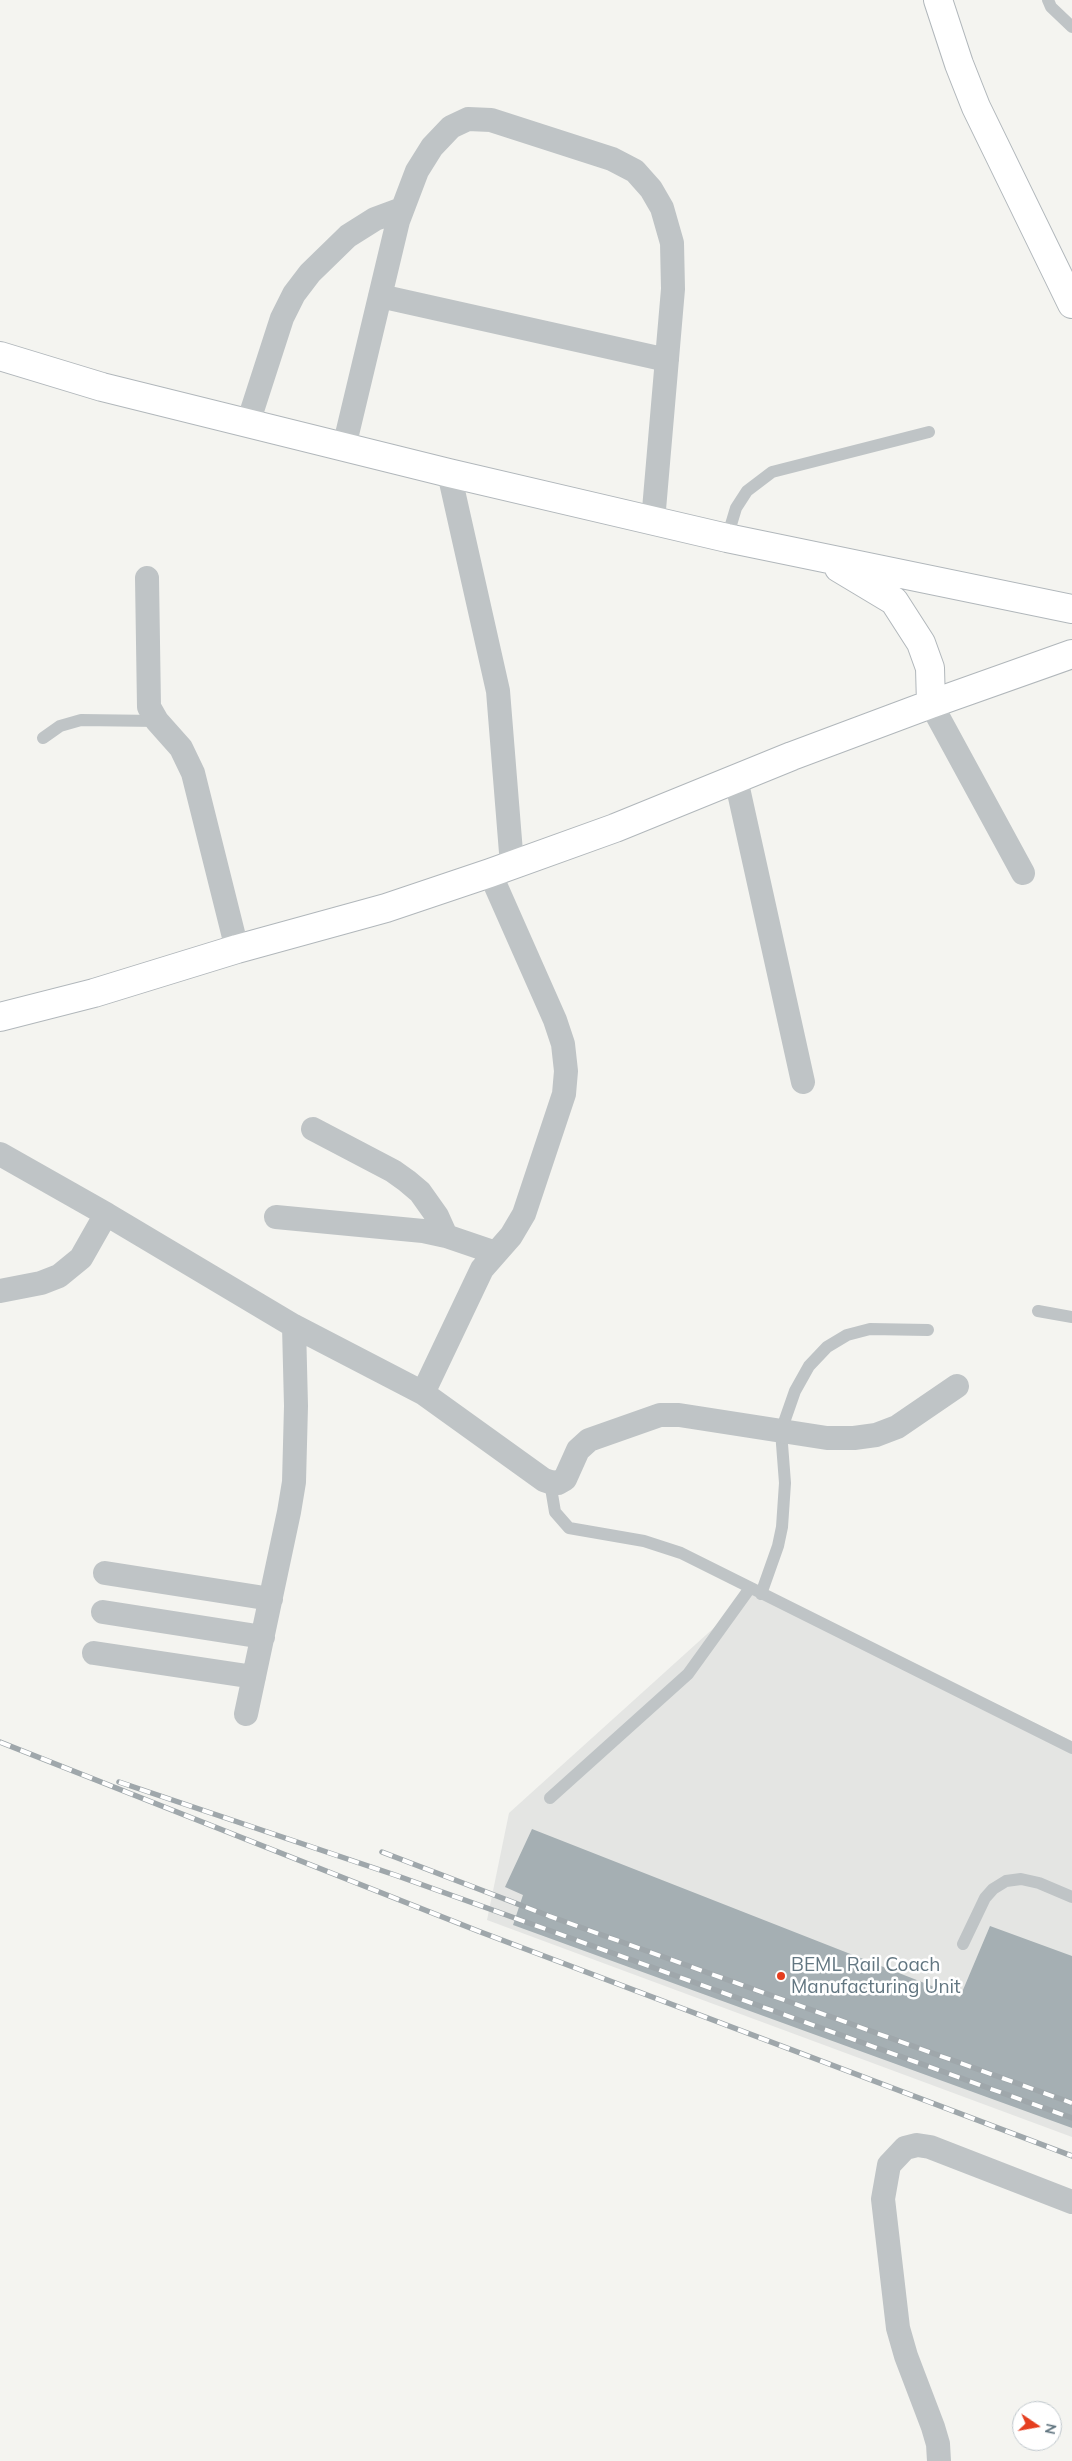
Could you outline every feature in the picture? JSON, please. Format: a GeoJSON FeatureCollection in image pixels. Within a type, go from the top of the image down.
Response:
{"type":"FeatureCollection","features":[{"type":"Feature","properties":{"kind":"main road"},"geometry":{"type":"LineString","coordinates":[[938,0],[959,64],[976,107],[1072,304]]}},
{"type":"Feature","properties":{"kind":"main road"},"geometry":{"type":"LineString","coordinates":[[0,356],[102,387],[449,473],[727,538],[1072,609]]}},
{"type":"Feature","properties":{"kind":"main road"},"geometry":{"type":"LineString","coordinates":[[823,558],[894,601],[921,644],[930,668],[931,704]]}},
{"type":"Feature","properties":{"kind":"main road"},"geometry":{"type":"LineString","coordinates":[[0,1018],[94,993],[237,949],[386,908],[501,869],[615,828],[931,704],[1072,654]]}},
{"type":"Feature","properties":{"kind":"street"},"geometry":{"type":"LineString","coordinates":[[344,447],[402,209],[417,171],[432,148],[451,127],[468,119],[491,120],[612,159],[635,171],[651,189],[662,208],[672,243],[673,289],[653,521]]}},
{"type":"Feature","properties":{"kind":"street"},"geometry":{"type":"LineString","coordinates":[[248,423],[282,318],[294,294],[310,273],[348,236],[375,219],[402,209]]}},
{"type":"Feature","properties":{"kind":"street"},"geometry":{"type":"LineString","coordinates":[[380,296],[667,360]]}},
{"type":"Feature","properties":{"kind":"street"},"geometry":{"type":"LineString","coordinates":[[423,1393],[482,1269],[515,1231],[524,1214],[559,1112],[564,1094],[566,1070],[563,1044],[501,869],[498,691],[449,473]]}},
{"type":"Feature","properties":{"kind":"street"},"geometry":{"type":"LineString","coordinates":[[147,578],[147,698],[149,707],[157,722],[181,748],[191,767],[237,949]]}},
{"type":"Feature","properties":{"kind":"street"},"geometry":{"type":"LineString","coordinates":[[931,704],[1024,873]]}},
{"type":"Feature","properties":{"kind":"street"},"geometry":{"type":"LineString","coordinates":[[736,779],[803,1082]]}},
{"type":"Feature","properties":{"kind":"street"},"geometry":{"type":"LineString","coordinates":[[313,1129],[393,1171],[407,1181],[420,1192],[437,1216],[446,1236]]}},
{"type":"Feature","properties":{"kind":"street"},"geometry":{"type":"LineString","coordinates":[[0,1154],[106,1214],[294,1326],[423,1393],[544,1480],[550,1482],[558,1482],[565,1479],[578,1450],[589,1440],[660,1415],[679,1415],[827,1438],[876,1435],[916,1416],[957,1386]]}},
{"type":"Feature","properties":{"kind":"street"},"geometry":{"type":"LineString","coordinates":[[0,1291],[40,1283],[58,1276],[70,1268],[81,1258],[91,1243],[106,1214]]}},
{"type":"Feature","properties":{"kind":"street"},"geometry":{"type":"LineString","coordinates":[[276,1217],[423,1231],[446,1236],[496,1253]]}},
{"type":"Feature","properties":{"kind":"street"},"geometry":{"type":"LineString","coordinates":[[246,1714],[294,1482],[296,1406],[294,1326]]}},
{"type":"Feature","properties":{"kind":"street"},"geometry":{"type":"LineString","coordinates":[[105,1574],[271,1599]]}},
{"type":"Feature","properties":{"kind":"street"},"geometry":{"type":"LineString","coordinates":[[103,1612],[263,1637]]}},
{"type":"Feature","properties":{"kind":"street"},"geometry":{"type":"LineString","coordinates":[[94,1653],[254,1677]]}},
{"type":"Feature","properties":{"kind":"street"},"geometry":{"type":"LineString","coordinates":[[939,2461],[938,2444],[933,2427],[906,2356],[898,2328],[883,2199],[890,2165],[904,2148],[917,2145],[930,2146],[1072,2202]]}},
{"type":"Feature","properties":{"kind":"lane"},"geometry":{"type":"LineString","coordinates":[[1048,0],[1051,7],[1072,27]]}},
{"type":"Feature","properties":{"kind":"lane"},"geometry":{"type":"LineString","coordinates":[[727,538],[736,508],[747,492],[772,472],[929,432]]}},
{"type":"Feature","properties":{"kind":"lane"},"geometry":{"type":"LineString","coordinates":[[43,738],[60,726],[81,720],[157,722]]}},
{"type":"Feature","properties":{"kind":"lane"},"geometry":{"type":"LineString","coordinates":[[1038,1311],[1072,1317]]}},
{"type":"Feature","properties":{"kind":"lane"},"geometry":{"type":"LineString","coordinates":[[550,1798],[688,1674],[756,1591],[778,1546],[782,1527],[785,1484],[781,1431],[795,1391],[809,1366],[827,1347],[847,1334],[870,1329],[928,1330]]}},
{"type":"Feature","properties":{"kind":"lane"},"geometry":{"type":"LineString","coordinates":[[550,1482],[555,1512],[569,1528],[656,1544],[681,1553],[1072,1748]]}},
{"type":"Feature","properties":{"kind":"lane"},"geometry":{"type":"LineString","coordinates":[[963,1944],[985,1898],[993,1889],[1006,1881],[1021,1879],[1039,1883],[1072,1897]]}},
{"type":"Feature","properties":{"kind":"shaded area"},"geometry":{"type":"Polygon","coordinates":[[[758,1588],[1072,1741],[1072,2137],[487,1920],[509,1813],[758,1588]]]}},
{"type":"Feature","properties":{"kind":"building","name":"BEML Rail Coach Manufacturing Unit"},"geometry":{"type":"Polygon","coordinates":[[[532,1829],[960,1997],[990,1926],[1072,1956],[1072,2128],[513,1925],[523,1895],[505,1887],[532,1829]]]}},
{"type":"Feature","properties":{"kind":"railway"},"geometry":{"type":"LineString","coordinates":[[0,1742],[478,1931],[1072,2156]]}},
{"type":"Feature","properties":{"kind":"railway"},"geometry":{"type":"LineString","coordinates":[[119,1782],[395,1875],[1072,2118]]}},
{"type":"Feature","properties":{"kind":"railway"},"geometry":{"type":"LineString","coordinates":[[382,1852],[549,1916],[1072,2103]]}},
{"type":"Feature","properties":{"kind":"place","name":"BEML Rail Coach Manufacturing Unit"},"geometry":{"type":"Point","coordinates":[781,1976]}}]}
